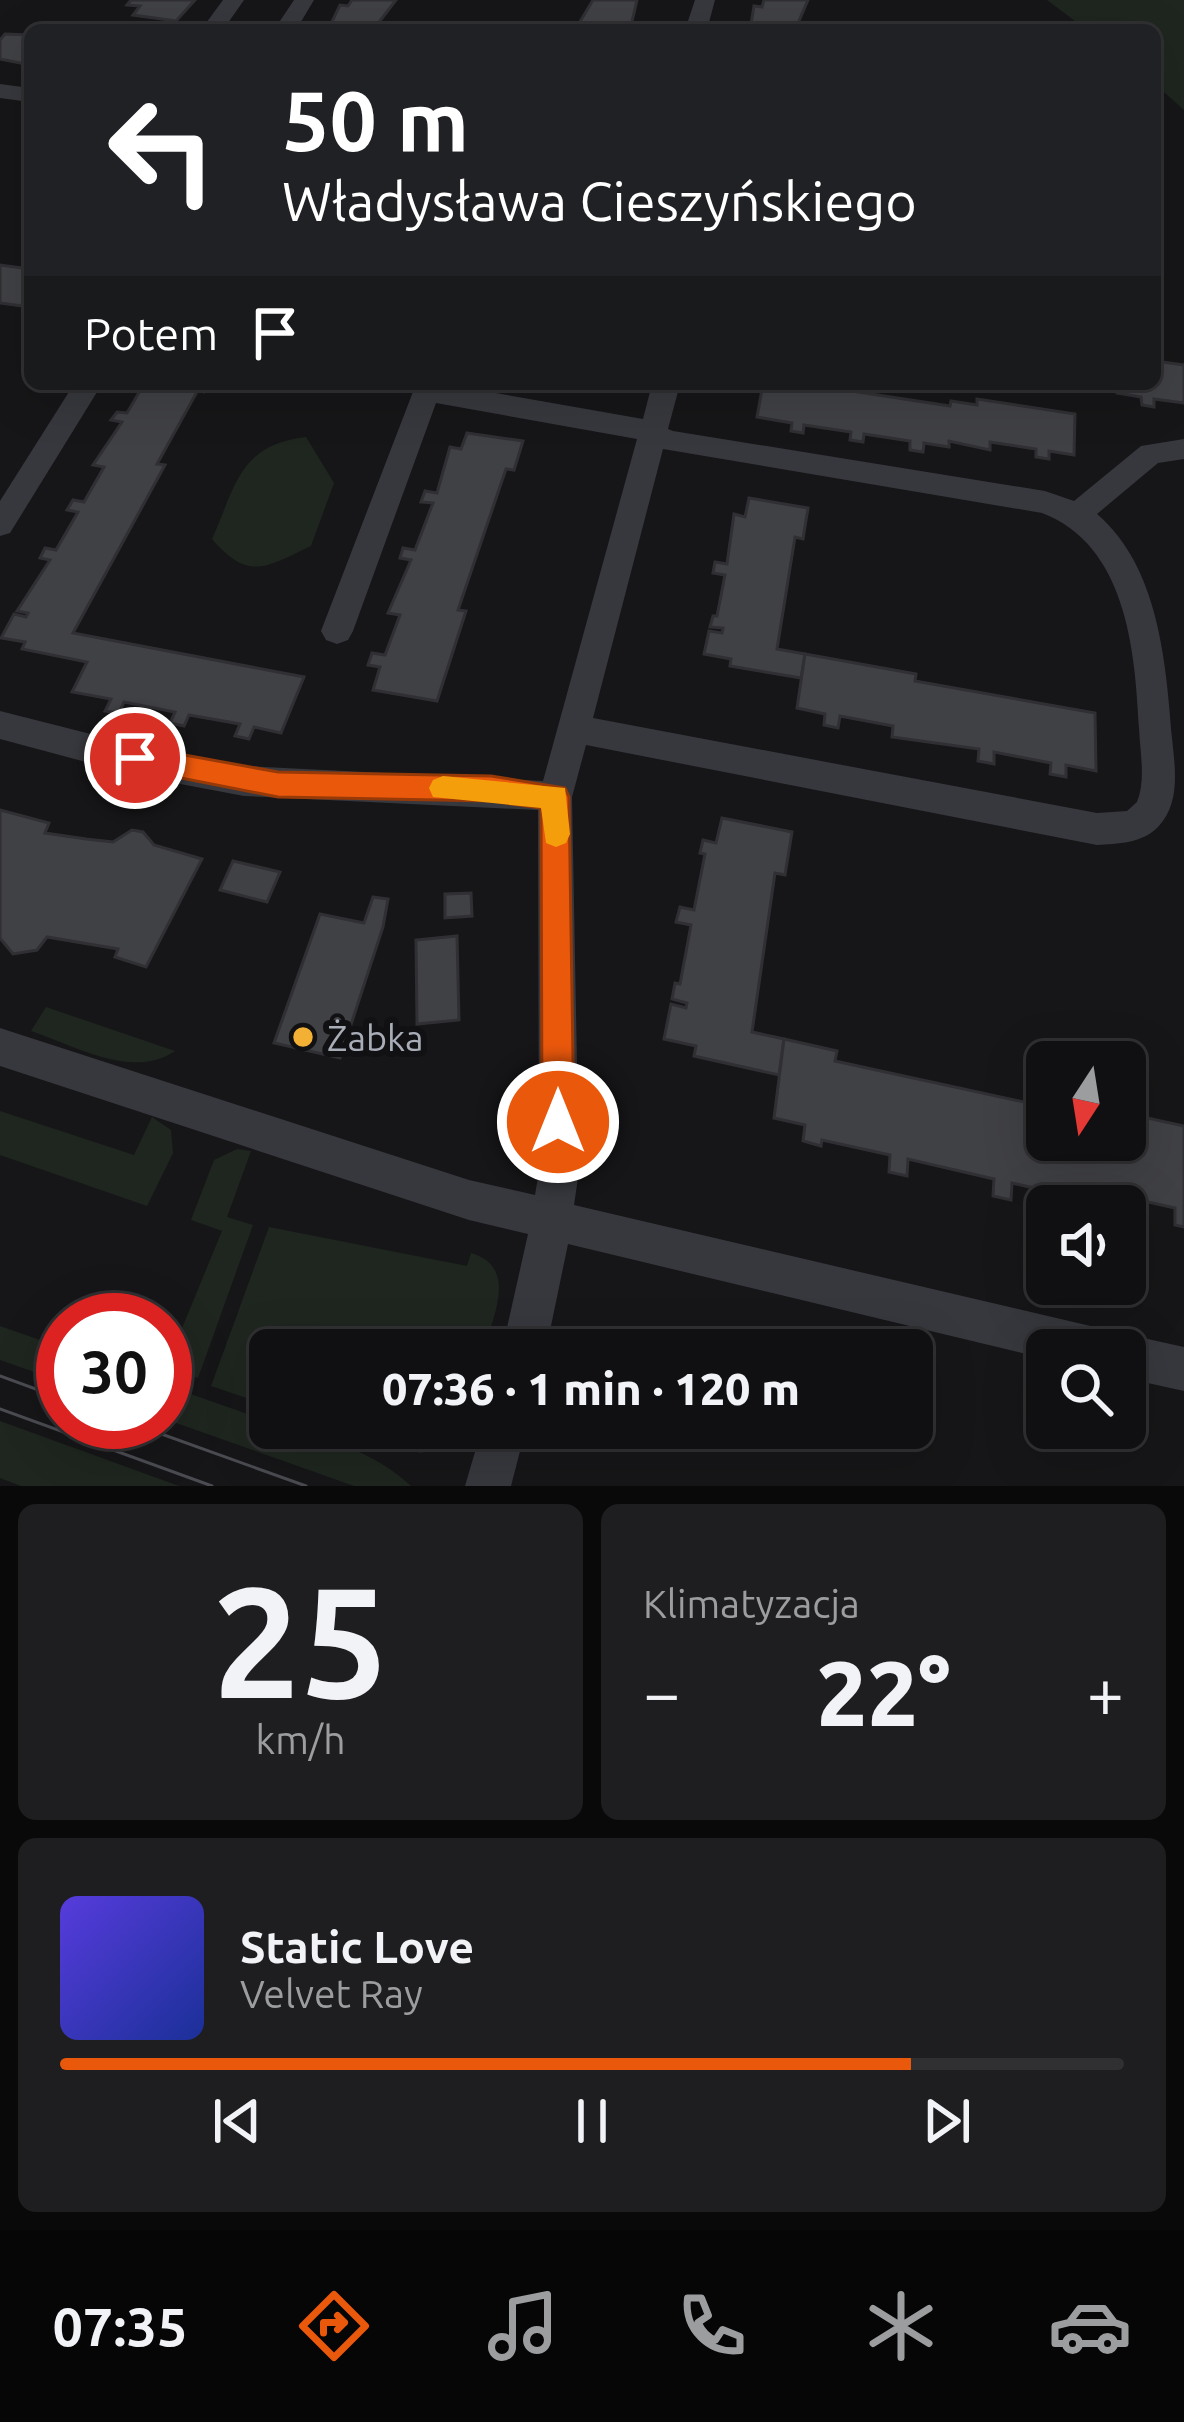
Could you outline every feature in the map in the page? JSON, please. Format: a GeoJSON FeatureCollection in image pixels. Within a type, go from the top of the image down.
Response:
{"type":"FeatureCollection","features":[{"type":"Feature","properties":{"kind":"street"},"geometry":{"type":"LineString","coordinates":[[0,525],[84,390]]}},
{"type":"Feature","properties":{"kind":"street"},"geometry":{"type":"LineString","coordinates":[[337,631],[428,390]]}},
{"type":"Feature","properties":{"kind":"street"},"geometry":{"type":"LineString","coordinates":[[440,390],[632,426],[655,435],[1045,502],[1078,514],[1100,536],[1144,630],[1172,793],[1137,824],[1097,829],[576,729]]}},
{"type":"Feature","properties":{"kind":"street"},"geometry":{"type":"LineString","coordinates":[[529,1329],[559,1172],[555,797],[665,390]]}},
{"type":"Feature","properties":{"kind":"street"},"geometry":{"type":"LineString","coordinates":[[1078,514],[1151,453],[1184,448]]}},
{"type":"Feature","properties":{"kind":"street"},"geometry":{"type":"LineString","coordinates":[[0,725],[89,749],[278,784],[491,789],[555,797]]}},
{"type":"Feature","properties":{"kind":"street"},"geometry":{"type":"LineString","coordinates":[[0,1047],[370,1169],[552,1223],[1026,1332]]}},
{"type":"Feature","properties":{"kind":"street"},"geometry":{"type":"LineString","coordinates":[[1146,1361],[1184,1369]]}},
{"type":"Feature","properties":{"kind":"street"},"geometry":{"type":"LineString","coordinates":[[488,1486],[498,1449]]}},
{"type":"Feature","properties":{"kind":"shaded area"},"geometry":{"type":"Polygon","coordinates":[[[1047,0],[1184,0],[1184,110],[1161,89],[1161,24],[1079,24],[1047,0]]]}},
{"type":"Feature","properties":{"kind":"shaded area"},"geometry":{"type":"Polygon","coordinates":[[[306,437],[334,483],[311,546],[270,564],[248,566],[237,561],[212,539],[235,485],[266,449],[306,437]]]}},
{"type":"Feature","properties":{"kind":"shaded area"},"geometry":{"type":"Polygon","coordinates":[[[46,1007],[175,1051],[141,1062],[85,1052],[31,1031],[46,1007]]]}},
{"type":"Feature","properties":{"kind":"shaded area"},"geometry":{"type":"Polygon","coordinates":[[[0,1111],[134,1155],[152,1117],[171,1130],[173,1153],[147,1206],[0,1155],[0,1111]]]}},
{"type":"Feature","properties":{"kind":"shaded area"},"geometry":{"type":"Polygon","coordinates":[[[237,1149],[251,1151],[227,1217],[253,1225],[198,1378],[192,1376],[192,1304],[222,1231],[191,1220],[214,1160],[237,1149]]]}},
{"type":"Feature","properties":{"kind":"shaded area"},"geometry":{"type":"Polygon","coordinates":[[[269,1227],[467,1266],[471,1253],[494,1269],[499,1294],[490,1329],[249,1329],[249,1399],[211,1386],[269,1227]]]}},
{"type":"Feature","properties":{"kind":"shaded area"},"geometry":{"type":"Polygon","coordinates":[[[0,1326],[36,1339],[36,1373],[0,1360],[0,1326]]]}},
{"type":"Feature","properties":{"kind":"shaded area"},"geometry":{"type":"Polygon","coordinates":[[[192,1395],[249,1415],[249,1449],[192,1429],[192,1395]]]}},
{"type":"Feature","properties":{"kind":"shaded area"},"geometry":{"type":"Polygon","coordinates":[[[0,1421],[36,1434],[36,1449],[77,1449],[179,1486],[21,1486],[0,1478],[0,1421]]]}},
{"type":"Feature","properties":{"kind":"shaded area"},"geometry":{"type":"Polygon","coordinates":[[[250,1449],[351,1449],[411,1486],[354,1486],[250,1449]]]}},
{"type":"Feature","properties":{"kind":"building"},"geometry":{"type":"Polygon","coordinates":[[[131,0],[195,0],[176,21],[133,15],[140,6],[127,5],[131,0]]]}},
{"type":"Feature","properties":{"kind":"building"},"geometry":{"type":"Polygon","coordinates":[[[352,0],[396,0],[378,24],[331,24],[340,5],[348,6],[352,0]]]}},
{"type":"Feature","properties":{"kind":"building"},"geometry":{"type":"Polygon","coordinates":[[[593,0],[637,0],[631,24],[579,24],[593,0]]]}},
{"type":"Feature","properties":{"kind":"building"},"geometry":{"type":"Polygon","coordinates":[[[764,0],[808,0],[798,24],[751,24],[754,6],[762,7],[764,0]]]}},
{"type":"Feature","properties":{"kind":"building"},"geometry":{"type":"Polygon","coordinates":[[[5,34],[24,35],[24,64],[0,59],[0,40],[5,34]]]}},
{"type":"Feature","properties":{"kind":"building"},"geometry":{"type":"Polygon","coordinates":[[[0,265],[24,268],[24,306],[0,303],[0,265]]]}},
{"type":"Feature","properties":{"kind":"building"},"geometry":{"type":"Polygon","coordinates":[[[1161,362],[1184,365],[1184,403],[1154,399],[1154,407],[1142,405],[1141,397],[1117,393],[1161,390],[1161,362]]]}},
{"type":"Feature","properties":{"kind":"building"},"geometry":{"type":"Polygon","coordinates":[[[140,390],[198,390],[157,464],[165,465],[73,633],[304,677],[281,733],[254,727],[249,739],[235,736],[240,724],[189,715],[184,726],[170,723],[175,712],[124,702],[119,713],[105,711],[111,699],[72,692],[87,662],[22,649],[25,642],[1,638],[14,614],[26,617],[28,613],[17,611],[50,560],[40,558],[45,548],[56,550],[78,512],[67,510],[73,500],[84,502],[104,467],[93,465],[122,422],[111,420],[117,412],[127,413],[140,390]]]}},
{"type":"Feature","properties":{"kind":"building"},"geometry":{"type":"Polygon","coordinates":[[[762,390],[845,390],[950,406],[951,401],[977,405],[977,399],[1075,414],[1074,455],[1049,451],[1049,459],[1036,457],[1036,449],[990,442],[990,450],[949,441],[949,447],[924,443],[923,452],[910,450],[910,441],[864,434],[863,442],[850,440],[851,432],[804,425],[803,433],[791,431],[792,423],[757,417],[762,390]]]}},
{"type":"Feature","properties":{"kind":"building"},"geometry":{"type":"Polygon","coordinates":[[[467,433],[523,441],[514,470],[506,469],[458,610],[466,611],[437,701],[373,690],[380,667],[368,665],[372,653],[385,655],[400,615],[388,613],[411,560],[400,558],[403,548],[415,550],[433,503],[421,502],[425,491],[437,493],[450,447],[461,449],[467,433]]]}},
{"type":"Feature","properties":{"kind":"building"},"geometry":{"type":"Polygon","coordinates":[[[749,498],[808,508],[803,539],[795,537],[777,649],[805,654],[801,678],[730,666],[731,659],[704,654],[709,631],[722,633],[723,628],[710,627],[717,616],[725,575],[713,573],[715,562],[727,564],[734,514],[745,517],[749,498]]]}},
{"type":"Feature","properties":{"kind":"building"},"geometry":{"type":"Polygon","coordinates":[[[805,654],[916,674],[915,681],[1095,713],[1096,771],[1066,765],[1066,777],[1050,774],[1051,763],[994,752],[994,764],[978,761],[979,749],[892,737],[893,726],[840,716],[838,728],[824,725],[825,714],[797,708],[805,654]]]}},
{"type":"Feature","properties":{"kind":"building"},"geometry":{"type":"Polygon","coordinates":[[[0,810],[49,823],[45,833],[113,842],[132,830],[143,832],[154,845],[202,859],[146,967],[115,957],[118,949],[47,937],[37,950],[13,954],[0,938],[0,810]]]}},
{"type":"Feature","properties":{"kind":"building"},"geometry":{"type":"Polygon","coordinates":[[[722,818],[792,832],[785,875],[775,873],[752,1032],[784,1039],[779,1075],[694,1056],[696,1046],[664,1039],[671,1004],[686,1008],[687,1003],[672,999],[675,983],[680,984],[691,925],[676,922],[680,907],[694,910],[705,854],[700,853],[703,840],[716,843],[722,818]]]}},
{"type":"Feature","properties":{"kind":"building"},"geometry":{"type":"Polygon","coordinates":[[[233,861],[280,872],[267,902],[220,890],[233,861]]]}},
{"type":"Feature","properties":{"kind":"building"},"geometry":{"type":"Polygon","coordinates":[[[471,893],[472,916],[445,918],[445,894],[471,893]]]}},
{"type":"Feature","properties":{"kind":"building"},"geometry":{"type":"Polygon","coordinates":[[[373,897],[388,899],[383,927],[340,1058],[274,1043],[320,914],[364,923],[373,897]]]}},
{"type":"Feature","properties":{"kind":"building"},"geometry":{"type":"Polygon","coordinates":[[[457,936],[459,1020],[417,1024],[416,940],[457,936]]]}},
{"type":"Feature","properties":{"kind":"building"},"geometry":{"type":"Polygon","coordinates":[[[784,1039],[837,1051],[835,1061],[1026,1102],[1026,1161],[1146,1161],[1146,1118],[1184,1126],[1184,1227],[1175,1225],[1175,1208],[1146,1202],[1146,1185],[1012,1183],[1011,1200],[993,1196],[994,1179],[908,1159],[907,1176],[889,1172],[890,1155],[822,1140],[821,1146],[803,1141],[805,1125],[774,1118],[784,1039]]]}},
{"type":"Feature","properties":{"kind":"tram line"},"geometry":{"type":"LineString","coordinates":[[0,1376],[36,1389]]}},
{"type":"Feature","properties":{"kind":"tram line"},"geometry":{"type":"LineString","coordinates":[[0,1409],[212,1486]]}},
{"type":"Feature","properties":{"kind":"tram line"},"geometry":{"type":"LineString","coordinates":[[192,1445],[306,1486]]}},
{"type":"Feature","properties":{"kind":"slow traffic"},"geometry":{"type":"LineString","coordinates":[[443,788],[555,797],[556,834]]}},
{"type":"Feature","properties":{"kind":"place","name":"Żabka"},"geometry":{"type":"Point","coordinates":[303,1037]}},
{"type":"Feature","properties":{"kind":"route"},"geometry":{"type":"LineString","coordinates":[[135,758],[278,784],[491,789],[555,797],[558,1122]]}}]}
